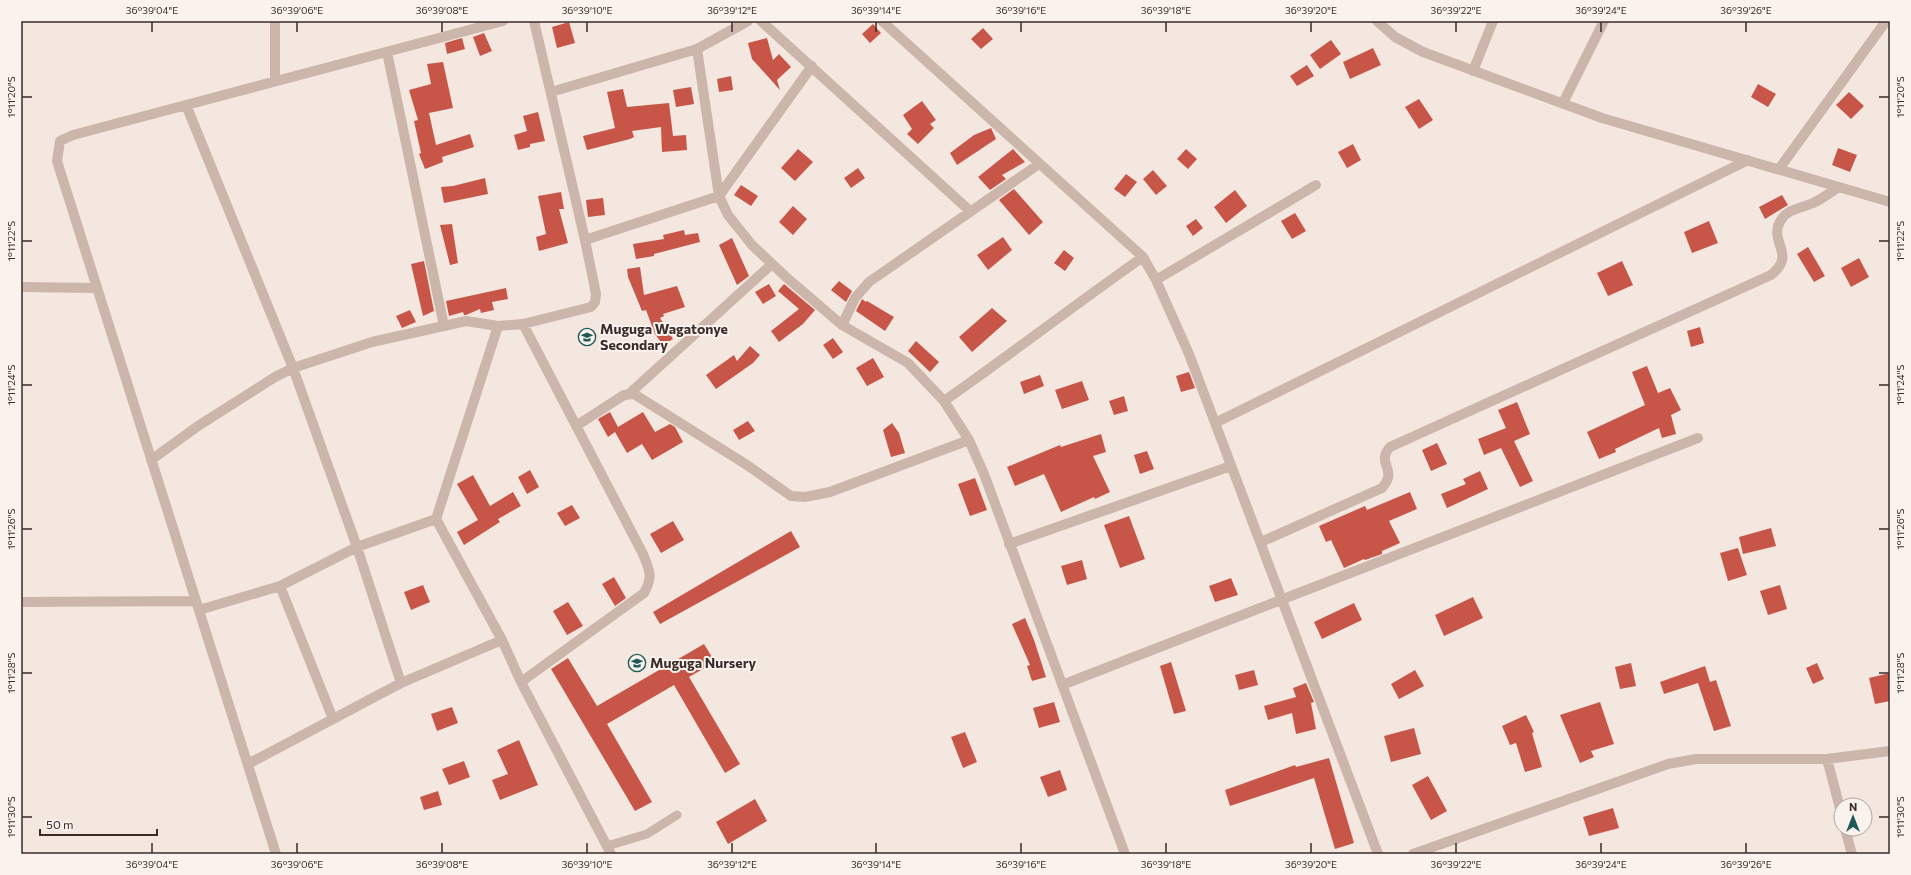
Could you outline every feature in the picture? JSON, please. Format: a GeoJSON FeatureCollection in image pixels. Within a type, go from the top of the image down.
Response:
{"type":"FeatureCollection","features":[{"type":"Feature","properties":{"kind":"street"},"geometry":{"type":"LineString","coordinates":[[275,21],[275,81]]}},
{"type":"Feature","properties":{"kind":"street"},"geometry":{"type":"LineString","coordinates":[[276,854],[57,161],[60,141],[73,135],[503,21]]}},
{"type":"Feature","properties":{"kind":"street"},"geometry":{"type":"LineString","coordinates":[[151,460],[198,426],[275,377],[293,368],[372,342],[466,321],[498,326],[523,324],[591,307],[595,302],[596,294],[585,240],[534,21]]}},
{"type":"Feature","properties":{"kind":"street"},"geometry":{"type":"LineString","coordinates":[[551,92],[696,49],[748,21]]}},
{"type":"Feature","properties":{"kind":"street"},"geometry":{"type":"LineString","coordinates":[[761,21],[970,211]]}},
{"type":"Feature","properties":{"kind":"street"},"geometry":{"type":"LineString","coordinates":[[882,21],[1143,257],[1156,280],[1189,354],[1378,854]]}},
{"type":"Feature","properties":{"kind":"street"},"geometry":{"type":"LineString","coordinates":[[1377,21],[1395,37],[1423,52],[1602,118],[1890,202]]}},
{"type":"Feature","properties":{"kind":"street"},"geometry":{"type":"LineString","coordinates":[[1473,71],[1493,21]]}},
{"type":"Feature","properties":{"kind":"street"},"geometry":{"type":"LineString","coordinates":[[1563,103],[1604,21]]}},
{"type":"Feature","properties":{"kind":"street"},"geometry":{"type":"LineString","coordinates":[[1779,169],[1886,21]]}},
{"type":"Feature","properties":{"kind":"street"},"geometry":{"type":"LineString","coordinates":[[696,49],[719,196],[728,215],[752,245],[842,325],[908,363],[944,401],[969,440],[984,474],[1125,854]]}},
{"type":"Feature","properties":{"kind":"street"},"geometry":{"type":"LineString","coordinates":[[387,52],[444,326]]}},
{"type":"Feature","properties":{"kind":"street"},"geometry":{"type":"LineString","coordinates":[[585,240],[719,196],[812,66]]}},
{"type":"Feature","properties":{"kind":"street"},"geometry":{"type":"LineString","coordinates":[[186,105],[293,368],[357,547],[401,682]]}},
{"type":"Feature","properties":{"kind":"street"},"geometry":{"type":"LineString","coordinates":[[1215,423],[1748,160]]}},
{"type":"Feature","properties":{"kind":"street"},"geometry":{"type":"LineString","coordinates":[[842,325],[855,298],[870,282],[1039,164]]}},
{"type":"Feature","properties":{"kind":"street"},"geometry":{"type":"LineString","coordinates":[[1156,280],[1316,185]]}},
{"type":"Feature","properties":{"kind":"street"},"geometry":{"type":"LineString","coordinates":[[1261,542],[1382,488],[1388,481],[1390,474],[1384,459],[1385,453],[1390,447],[1771,275],[1780,268],[1784,261],[1777,229],[1781,219],[1792,210],[1814,203],[1839,187]]}},
{"type":"Feature","properties":{"kind":"street"},"geometry":{"type":"LineString","coordinates":[[944,401],[1143,257]]}},
{"type":"Feature","properties":{"kind":"street"},"geometry":{"type":"LineString","coordinates":[[629,394],[772,264]]}},
{"type":"Feature","properties":{"kind":"street"},"geometry":{"type":"LineString","coordinates":[[21,287],[97,288]]}},
{"type":"Feature","properties":{"kind":"street"},"geometry":{"type":"LineString","coordinates":[[521,682],[644,593],[650,582],[649,570],[643,554],[523,324]]}},
{"type":"Feature","properties":{"kind":"street"},"geometry":{"type":"LineString","coordinates":[[498,326],[436,519],[502,640],[521,682],[609,850]]}},
{"type":"Feature","properties":{"kind":"street"},"geometry":{"type":"LineString","coordinates":[[576,426],[624,395],[629,394],[640,396],[684,426],[747,465],[791,496],[797,498],[830,492],[969,440]]}},
{"type":"Feature","properties":{"kind":"street"},"geometry":{"type":"LineString","coordinates":[[1062,685],[1698,438]]}},
{"type":"Feature","properties":{"kind":"street"},"geometry":{"type":"LineString","coordinates":[[1009,544],[1231,466]]}},
{"type":"Feature","properties":{"kind":"street"},"geometry":{"type":"LineString","coordinates":[[21,602],[198,606],[280,586],[357,547],[436,519]]}},
{"type":"Feature","properties":{"kind":"street"},"geometry":{"type":"LineString","coordinates":[[280,586],[333,719]]}},
{"type":"Feature","properties":{"kind":"street"},"geometry":{"type":"LineString","coordinates":[[248,764],[401,682],[502,640]]}},
{"type":"Feature","properties":{"kind":"street"},"geometry":{"type":"LineString","coordinates":[[1413,854],[1668,764],[1696,759],[1827,759],[1890,750]]}},
{"type":"Feature","properties":{"kind":"street"},"geometry":{"type":"LineString","coordinates":[[1827,759],[1837,797]]}},
{"type":"Feature","properties":{"kind":"street"},"geometry":{"type":"LineString","coordinates":[[1847,837],[1852,854]]}},
{"type":"Feature","properties":{"kind":"lane"},"geometry":{"type":"LineString","coordinates":[[609,850],[647,834],[678,816]]}},
{"type":"Feature","properties":{"kind":"building"},"geometry":{"type":"Polygon","coordinates":[[[569,22],[575,43],[557,48],[552,27],[569,22]]]}},
{"type":"Feature","properties":{"kind":"building"},"geometry":{"type":"Polygon","coordinates":[[[873,24],[881,33],[870,43],[862,34],[873,24]]]}},
{"type":"Feature","properties":{"kind":"building"},"geometry":{"type":"Polygon","coordinates":[[[983,28],[993,39],[981,49],[971,39],[983,28]]]}},
{"type":"Feature","properties":{"kind":"building"},"geometry":{"type":"Polygon","coordinates":[[[484,33],[492,51],[480,56],[473,37],[484,33]]]}},
{"type":"Feature","properties":{"kind":"building"},"geometry":{"type":"Polygon","coordinates":[[[462,38],[465,49],[447,54],[445,43],[462,38]]]}},
{"type":"Feature","properties":{"kind":"building"},"geometry":{"type":"Polygon","coordinates":[[[767,38],[773,60],[779,54],[791,67],[777,80],[780,90],[752,59],[748,43],[767,38]]]}},
{"type":"Feature","properties":{"kind":"building"},"geometry":{"type":"Polygon","coordinates":[[[1331,40],[1341,54],[1320,69],[1310,55],[1331,40]]]}},
{"type":"Feature","properties":{"kind":"building"},"geometry":{"type":"Polygon","coordinates":[[[1373,48],[1381,65],[1350,79],[1343,62],[1373,48]]]}},
{"type":"Feature","properties":{"kind":"building"},"geometry":{"type":"Polygon","coordinates":[[[443,62],[453,108],[429,113],[436,145],[470,134],[474,147],[442,157],[443,162],[425,169],[419,154],[421,153],[414,121],[418,120],[409,90],[431,84],[427,64],[443,62]]]}},
{"type":"Feature","properties":{"kind":"building"},"geometry":{"type":"Polygon","coordinates":[[[1307,65],[1314,76],[1297,86],[1290,76],[1307,65]]]}},
{"type":"Feature","properties":{"kind":"building"},"geometry":{"type":"Polygon","coordinates":[[[731,76],[733,90],[719,92],[717,79],[731,76]]]}},
{"type":"Feature","properties":{"kind":"building"},"geometry":{"type":"Polygon","coordinates":[[[1758,84],[1776,94],[1768,107],[1751,97],[1758,84]]]}},
{"type":"Feature","properties":{"kind":"building"},"geometry":{"type":"Polygon","coordinates":[[[691,87],[694,104],[676,107],[673,90],[691,87]]]}},
{"type":"Feature","properties":{"kind":"building"},"geometry":{"type":"Polygon","coordinates":[[[623,89],[627,107],[669,103],[673,136],[686,135],[687,150],[662,152],[661,127],[632,131],[634,137],[630,139],[587,150],[583,136],[615,128],[607,92],[623,89]]]}},
{"type":"Feature","properties":{"kind":"building"},"geometry":{"type":"Polygon","coordinates":[[[1849,92],[1864,106],[1851,119],[1836,105],[1849,92]]]}},
{"type":"Feature","properties":{"kind":"building"},"geometry":{"type":"Polygon","coordinates":[[[1419,99],[1433,120],[1419,129],[1405,107],[1419,99]]]}},
{"type":"Feature","properties":{"kind":"building"},"geometry":{"type":"Polygon","coordinates":[[[922,101],[936,120],[930,124],[934,128],[918,144],[907,134],[912,129],[903,115],[922,101]]]}},
{"type":"Feature","properties":{"kind":"building"},"geometry":{"type":"Polygon","coordinates":[[[538,112],[545,141],[530,144],[530,147],[518,150],[514,135],[527,131],[523,116],[538,112]]]}},
{"type":"Feature","properties":{"kind":"building"},"geometry":{"type":"Polygon","coordinates":[[[991,128],[996,139],[957,165],[950,153],[974,135],[991,128]]]}},
{"type":"Feature","properties":{"kind":"building"},"geometry":{"type":"Polygon","coordinates":[[[1353,144],[1361,160],[1347,168],[1338,152],[1353,144]]]}},
{"type":"Feature","properties":{"kind":"building"},"geometry":{"type":"Polygon","coordinates":[[[1838,148],[1857,155],[1850,172],[1832,165],[1838,148]]]}},
{"type":"Feature","properties":{"kind":"building"},"geometry":{"type":"Polygon","coordinates":[[[798,149],[813,162],[795,181],[781,168],[798,149]]]}},
{"type":"Feature","properties":{"kind":"building"},"geometry":{"type":"Polygon","coordinates":[[[1013,149],[1025,162],[1002,175],[1006,179],[990,190],[978,177],[1013,149]]]}},
{"type":"Feature","properties":{"kind":"building"},"geometry":{"type":"Polygon","coordinates":[[[1186,149],[1197,159],[1188,169],[1177,159],[1186,149]]]}},
{"type":"Feature","properties":{"kind":"building"},"geometry":{"type":"Polygon","coordinates":[[[858,168],[865,178],[851,188],[844,178],[858,168]]]}},
{"type":"Feature","properties":{"kind":"building"},"geometry":{"type":"Polygon","coordinates":[[[1153,170],[1167,186],[1156,195],[1143,179],[1153,170]]]}},
{"type":"Feature","properties":{"kind":"building"},"geometry":{"type":"Polygon","coordinates":[[[1126,174],[1137,182],[1125,197],[1114,189],[1126,174]]]}},
{"type":"Feature","properties":{"kind":"building"},"geometry":{"type":"Polygon","coordinates":[[[485,178],[488,194],[444,203],[441,187],[453,186],[485,178]]]}},
{"type":"Feature","properties":{"kind":"building"},"geometry":{"type":"Polygon","coordinates":[[[741,185],[758,196],[751,206],[734,195],[741,185]]]}},
{"type":"Feature","properties":{"kind":"building"},"geometry":{"type":"Polygon","coordinates":[[[1014,189],[1043,222],[1029,235],[999,200],[1014,189]]]}},
{"type":"Feature","properties":{"kind":"building"},"geometry":{"type":"Polygon","coordinates":[[[1235,190],[1247,206],[1226,223],[1214,207],[1235,190]]]}},
{"type":"Feature","properties":{"kind":"building"},"geometry":{"type":"Polygon","coordinates":[[[561,192],[564,209],[559,209],[568,243],[539,251],[536,237],[546,234],[538,196],[561,192]]]}},
{"type":"Feature","properties":{"kind":"building"},"geometry":{"type":"Polygon","coordinates":[[[1782,195],[1788,205],[1765,219],[1759,207],[1782,195]]]}},
{"type":"Feature","properties":{"kind":"building"},"geometry":{"type":"Polygon","coordinates":[[[603,198],[605,215],[588,217],[586,200],[603,198]]]}},
{"type":"Feature","properties":{"kind":"building"},"geometry":{"type":"Polygon","coordinates":[[[793,206],[807,219],[793,235],[779,222],[793,206]]]}},
{"type":"Feature","properties":{"kind":"building"},"geometry":{"type":"Polygon","coordinates":[[[1295,213],[1306,231],[1292,239],[1281,221],[1295,213]]]}},
{"type":"Feature","properties":{"kind":"building"},"geometry":{"type":"Polygon","coordinates":[[[1196,219],[1203,228],[1193,236],[1186,226],[1196,219]]]}},
{"type":"Feature","properties":{"kind":"building"},"geometry":{"type":"Polygon","coordinates":[[[1709,221],[1718,243],[1692,253],[1684,232],[1709,221]]]}},
{"type":"Feature","properties":{"kind":"building"},"geometry":{"type":"Polygon","coordinates":[[[452,224],[458,263],[450,265],[440,225],[452,224]]]}},
{"type":"Feature","properties":{"kind":"building"},"geometry":{"type":"Polygon","coordinates":[[[684,230],[685,235],[698,233],[700,242],[654,254],[654,256],[636,259],[633,244],[664,239],[663,235],[684,230]]]}},
{"type":"Feature","properties":{"kind":"building"},"geometry":{"type":"Polygon","coordinates":[[[1003,237],[1012,250],[988,270],[977,255],[1003,237]]]}},
{"type":"Feature","properties":{"kind":"building"},"geometry":{"type":"Polygon","coordinates":[[[732,238],[749,276],[737,285],[719,245],[732,238]]]}},
{"type":"Feature","properties":{"kind":"building"},"geometry":{"type":"Polygon","coordinates":[[[1808,247],[1825,276],[1814,282],[1797,254],[1808,247]]]}},
{"type":"Feature","properties":{"kind":"building"},"geometry":{"type":"Polygon","coordinates":[[[1064,250],[1074,258],[1065,271],[1054,263],[1064,250]]]}},
{"type":"Feature","properties":{"kind":"building"},"geometry":{"type":"Polygon","coordinates":[[[1859,258],[1869,277],[1851,287],[1841,268],[1859,258]]]}},
{"type":"Feature","properties":{"kind":"building"},"geometry":{"type":"Polygon","coordinates":[[[424,261],[434,311],[423,316],[411,264],[424,261]]]}},
{"type":"Feature","properties":{"kind":"building"},"geometry":{"type":"Polygon","coordinates":[[[1622,261],[1633,285],[1608,296],[1597,273],[1622,261]]]}},
{"type":"Feature","properties":{"kind":"building"},"geometry":{"type":"Polygon","coordinates":[[[640,267],[644,295],[677,286],[685,307],[663,314],[664,316],[660,318],[673,339],[663,345],[655,334],[646,310],[642,311],[628,277],[627,269],[640,267]]]}},
{"type":"Feature","properties":{"kind":"building"},"geometry":{"type":"Polygon","coordinates":[[[839,281],[852,291],[846,302],[831,290],[839,281]]]}},
{"type":"Feature","properties":{"kind":"building"},"geometry":{"type":"Polygon","coordinates":[[[769,284],[776,296],[763,304],[755,292],[769,284]]]}},
{"type":"Feature","properties":{"kind":"building"},"geometry":{"type":"Polygon","coordinates":[[[784,284],[815,310],[803,324],[779,342],[771,331],[799,309],[778,291],[784,284]]]}},
{"type":"Feature","properties":{"kind":"building"},"geometry":{"type":"Polygon","coordinates":[[[506,288],[508,299],[492,302],[494,310],[481,313],[480,309],[466,315],[464,315],[463,312],[449,316],[446,301],[506,288]]]}},
{"type":"Feature","properties":{"kind":"building"},"geometry":{"type":"Polygon","coordinates":[[[862,299],[894,317],[885,331],[856,311],[862,299]]]}},
{"type":"Feature","properties":{"kind":"building"},"geometry":{"type":"Polygon","coordinates":[[[992,308],[1007,321],[972,352],[959,337],[992,308]]]}},
{"type":"Feature","properties":{"kind":"building"},"geometry":{"type":"Polygon","coordinates":[[[410,310],[416,322],[402,328],[396,316],[410,310]]]}},
{"type":"Feature","properties":{"kind":"building"},"geometry":{"type":"Polygon","coordinates":[[[1700,327],[1704,343],[1691,347],[1687,331],[1700,327]]]}},
{"type":"Feature","properties":{"kind":"building"},"geometry":{"type":"Polygon","coordinates":[[[833,338],[843,352],[833,359],[823,345],[833,338]]]}},
{"type":"Feature","properties":{"kind":"building"},"geometry":{"type":"Polygon","coordinates":[[[916,341],[939,362],[930,372],[908,351],[916,341]]]}},
{"type":"Feature","properties":{"kind":"building"},"geometry":{"type":"Polygon","coordinates":[[[750,346],[760,355],[753,363],[716,389],[706,375],[734,355],[737,361],[750,346]]]}},
{"type":"Feature","properties":{"kind":"building"},"geometry":{"type":"Polygon","coordinates":[[[873,358],[884,377],[867,386],[856,368],[873,358]]]}},
{"type":"Feature","properties":{"kind":"building"},"geometry":{"type":"Polygon","coordinates":[[[1647,366],[1658,393],[1670,388],[1681,410],[1671,415],[1676,434],[1662,438],[1659,428],[1615,449],[1616,452],[1599,459],[1587,432],[1645,405],[1632,372],[1647,366]]]}},
{"type":"Feature","properties":{"kind":"building"},"geometry":{"type":"Polygon","coordinates":[[[1189,372],[1195,388],[1181,392],[1176,376],[1189,372]]]}},
{"type":"Feature","properties":{"kind":"building"},"geometry":{"type":"Polygon","coordinates":[[[1040,375],[1044,386],[1024,394],[1020,382],[1040,375]]]}},
{"type":"Feature","properties":{"kind":"building"},"geometry":{"type":"Polygon","coordinates":[[[1082,381],[1089,400],[1062,409],[1055,390],[1082,381]]]}},
{"type":"Feature","properties":{"kind":"building"},"geometry":{"type":"Polygon","coordinates":[[[1124,396],[1128,411],[1114,415],[1109,401],[1124,396]]]}},
{"type":"Feature","properties":{"kind":"building"},"geometry":{"type":"Polygon","coordinates":[[[1517,402],[1530,434],[1514,441],[1533,481],[1520,487],[1501,448],[1484,455],[1478,439],[1506,428],[1498,410],[1517,402]]]}},
{"type":"Feature","properties":{"kind":"building"},"geometry":{"type":"Polygon","coordinates":[[[610,412],[618,427],[643,412],[655,432],[670,424],[675,427],[683,442],[652,460],[642,444],[627,453],[615,432],[608,437],[598,419],[610,412]]]}},
{"type":"Feature","properties":{"kind":"building"},"geometry":{"type":"Polygon","coordinates":[[[748,421],[755,431],[739,440],[733,430],[748,421]]]}},
{"type":"Feature","properties":{"kind":"building"},"geometry":{"type":"Polygon","coordinates":[[[892,423],[899,433],[905,453],[891,457],[883,430],[892,423]]]}},
{"type":"Feature","properties":{"kind":"building"},"geometry":{"type":"Polygon","coordinates":[[[1101,434],[1106,452],[1093,456],[1110,492],[1095,499],[1094,497],[1061,512],[1044,474],[1015,486],[1007,467],[1060,445],[1061,447],[1101,434]]]}},
{"type":"Feature","properties":{"kind":"building"},"geometry":{"type":"Polygon","coordinates":[[[1437,443],[1447,464],[1431,471],[1422,450],[1437,443]]]}},
{"type":"Feature","properties":{"kind":"building"},"geometry":{"type":"Polygon","coordinates":[[[1147,451],[1154,469],[1140,474],[1134,455],[1147,451]]]}},
{"type":"Feature","properties":{"kind":"building"},"geometry":{"type":"Polygon","coordinates":[[[530,470],[539,487],[527,494],[518,477],[530,470]]]}},
{"type":"Feature","properties":{"kind":"building"},"geometry":{"type":"Polygon","coordinates":[[[1480,471],[1488,489],[1447,508],[1441,494],[1466,484],[1463,479],[1480,471]]]}},
{"type":"Feature","properties":{"kind":"building"},"geometry":{"type":"Polygon","coordinates":[[[473,475],[490,506],[513,492],[521,506],[498,519],[500,522],[464,545],[457,532],[478,520],[457,484],[473,475]]]}},
{"type":"Feature","properties":{"kind":"building"},"geometry":{"type":"Polygon","coordinates":[[[975,478],[987,510],[970,516],[958,484],[975,478]]]}},
{"type":"Feature","properties":{"kind":"building"},"geometry":{"type":"Polygon","coordinates":[[[1410,492],[1417,509],[1389,521],[1400,543],[1382,551],[1382,554],[1365,560],[1364,559],[1344,568],[1331,540],[1326,542],[1319,526],[1365,506],[1367,510],[1410,492]]]}},
{"type":"Feature","properties":{"kind":"building"},"geometry":{"type":"Polygon","coordinates":[[[572,505],[580,518],[565,526],[557,513],[572,505]]]}},
{"type":"Feature","properties":{"kind":"building"},"geometry":{"type":"Polygon","coordinates":[[[1129,516],[1145,559],[1120,568],[1104,525],[1129,516]]]}},
{"type":"Feature","properties":{"kind":"building"},"geometry":{"type":"Polygon","coordinates":[[[673,521],[684,540],[661,553],[650,534],[673,521]]]}},
{"type":"Feature","properties":{"kind":"building"},"geometry":{"type":"Polygon","coordinates":[[[1771,528],[1776,546],[1743,554],[1739,537],[1771,528]]]}},
{"type":"Feature","properties":{"kind":"building"},"geometry":{"type":"Polygon","coordinates":[[[791,531],[800,547],[660,624],[653,612],[791,531]]]}},
{"type":"Feature","properties":{"kind":"building"},"geometry":{"type":"Polygon","coordinates":[[[1738,548],[1747,575],[1728,581],[1720,553],[1738,548]]]}},
{"type":"Feature","properties":{"kind":"building"},"geometry":{"type":"Polygon","coordinates":[[[1082,560],[1087,579],[1067,585],[1061,566],[1082,560]]]}},
{"type":"Feature","properties":{"kind":"building"},"geometry":{"type":"Polygon","coordinates":[[[614,577],[626,598],[615,606],[602,584],[614,577]]]}},
{"type":"Feature","properties":{"kind":"building"},"geometry":{"type":"Polygon","coordinates":[[[1231,578],[1238,595],[1215,602],[1209,586],[1231,578]]]}},
{"type":"Feature","properties":{"kind":"building"},"geometry":{"type":"Polygon","coordinates":[[[423,585],[430,602],[411,610],[404,592],[423,585]]]}},
{"type":"Feature","properties":{"kind":"building"},"geometry":{"type":"Polygon","coordinates":[[[1780,585],[1787,609],[1768,615],[1760,591],[1780,585]]]}},
{"type":"Feature","properties":{"kind":"building"},"geometry":{"type":"Polygon","coordinates":[[[1473,597],[1483,618],[1444,636],[1435,615],[1473,597]]]}},
{"type":"Feature","properties":{"kind":"building"},"geometry":{"type":"Polygon","coordinates":[[[568,602],[583,626],[567,635],[553,611],[568,602]]]}},
{"type":"Feature","properties":{"kind":"building"},"geometry":{"type":"Polygon","coordinates":[[[1354,603],[1362,620],[1322,639],[1314,622],[1354,603]]]}},
{"type":"Feature","properties":{"kind":"building"},"geometry":{"type":"Polygon","coordinates":[[[1025,618],[1046,677],[1032,681],[1027,666],[1030,665],[1012,624],[1025,618]]]}},
{"type":"Feature","properties":{"kind":"building"},"geometry":{"type":"Polygon","coordinates":[[[704,644],[715,662],[689,677],[740,764],[725,773],[674,685],[607,724],[652,802],[635,811],[551,669],[568,658],[597,706],[704,644]]]}},
{"type":"Feature","properties":{"kind":"building"},"geometry":{"type":"Polygon","coordinates":[[[1171,662],[1186,711],[1174,714],[1160,666],[1171,662]]]}},
{"type":"Feature","properties":{"kind":"building"},"geometry":{"type":"Polygon","coordinates":[[[1631,663],[1636,686],[1620,689],[1615,667],[1631,663]]]}},
{"type":"Feature","properties":{"kind":"building"},"geometry":{"type":"Polygon","coordinates":[[[1817,663],[1824,679],[1813,684],[1806,668],[1817,663]]]}},
{"type":"Feature","properties":{"kind":"building"},"geometry":{"type":"Polygon","coordinates":[[[1705,666],[1710,682],[1716,680],[1731,726],[1714,731],[1698,683],[1664,694],[1660,682],[1705,666]]]}},
{"type":"Feature","properties":{"kind":"building"},"geometry":{"type":"Polygon","coordinates":[[[1254,670],[1258,685],[1239,690],[1235,675],[1254,670]]]}},
{"type":"Feature","properties":{"kind":"building"},"geometry":{"type":"Polygon","coordinates":[[[1415,670],[1424,686],[1399,699],[1391,684],[1415,670]]]}},
{"type":"Feature","properties":{"kind":"building"},"geometry":{"type":"Polygon","coordinates":[[[1890,673],[1890,701],[1875,704],[1869,678],[1890,673]]]}},
{"type":"Feature","properties":{"kind":"building"},"geometry":{"type":"Polygon","coordinates":[[[1306,683],[1314,702],[1311,703],[1316,729],[1296,734],[1292,713],[1268,720],[1264,706],[1296,697],[1293,688],[1306,683]]]}},
{"type":"Feature","properties":{"kind":"building"},"geometry":{"type":"Polygon","coordinates":[[[1054,702],[1060,722],[1039,728],[1033,708],[1054,702]]]}},
{"type":"Feature","properties":{"kind":"building"},"geometry":{"type":"Polygon","coordinates":[[[1600,702],[1614,744],[1591,751],[1594,757],[1580,763],[1560,715],[1600,702]]]}},
{"type":"Feature","properties":{"kind":"building"},"geometry":{"type":"Polygon","coordinates":[[[452,707],[458,723],[437,731],[431,714],[452,707]]]}},
{"type":"Feature","properties":{"kind":"building"},"geometry":{"type":"Polygon","coordinates":[[[1526,715],[1534,732],[1532,733],[1542,767],[1525,772],[1516,743],[1510,745],[1502,726],[1526,715]]]}},
{"type":"Feature","properties":{"kind":"building"},"geometry":{"type":"Polygon","coordinates":[[[1414,728],[1421,754],[1391,762],[1384,736],[1414,728]]]}},
{"type":"Feature","properties":{"kind":"building"},"geometry":{"type":"Polygon","coordinates":[[[965,732],[977,762],[963,768],[951,737],[965,732]]]}},
{"type":"Feature","properties":{"kind":"building"},"geometry":{"type":"Polygon","coordinates":[[[519,740],[538,785],[500,800],[492,780],[508,774],[497,750],[519,740]]]}},
{"type":"Feature","properties":{"kind":"building"},"geometry":{"type":"Polygon","coordinates":[[[1329,758],[1354,843],[1335,849],[1314,778],[1230,806],[1225,790],[1295,765],[1296,767],[1329,758]]]}},
{"type":"Feature","properties":{"kind":"building"},"geometry":{"type":"Polygon","coordinates":[[[464,761],[470,777],[449,785],[442,769],[464,761]]]}},
{"type":"Feature","properties":{"kind":"building"},"geometry":{"type":"Polygon","coordinates":[[[1060,770],[1067,790],[1048,797],[1040,777],[1060,770]]]}},
{"type":"Feature","properties":{"kind":"building"},"geometry":{"type":"Polygon","coordinates":[[[1428,776],[1447,811],[1431,820],[1412,785],[1428,776]]]}},
{"type":"Feature","properties":{"kind":"building"},"geometry":{"type":"Polygon","coordinates":[[[438,791],[442,805],[424,810],[420,797],[438,791]]]}},
{"type":"Feature","properties":{"kind":"building"},"geometry":{"type":"Polygon","coordinates":[[[755,799],[767,821],[728,844],[716,822],[755,799]]]}},
{"type":"Feature","properties":{"kind":"building"},"geometry":{"type":"Polygon","coordinates":[[[1613,808],[1619,828],[1589,836],[1583,817],[1613,808]]]}},
{"type":"Feature","properties":{"kind":"place","name":"Muguga Wagatonye Secondary"},"geometry":{"type":"Point","coordinates":[587,337]}},
{"type":"Feature","properties":{"kind":"place","name":"Muguga Nursery"},"geometry":{"type":"Point","coordinates":[637,663]}}]}
